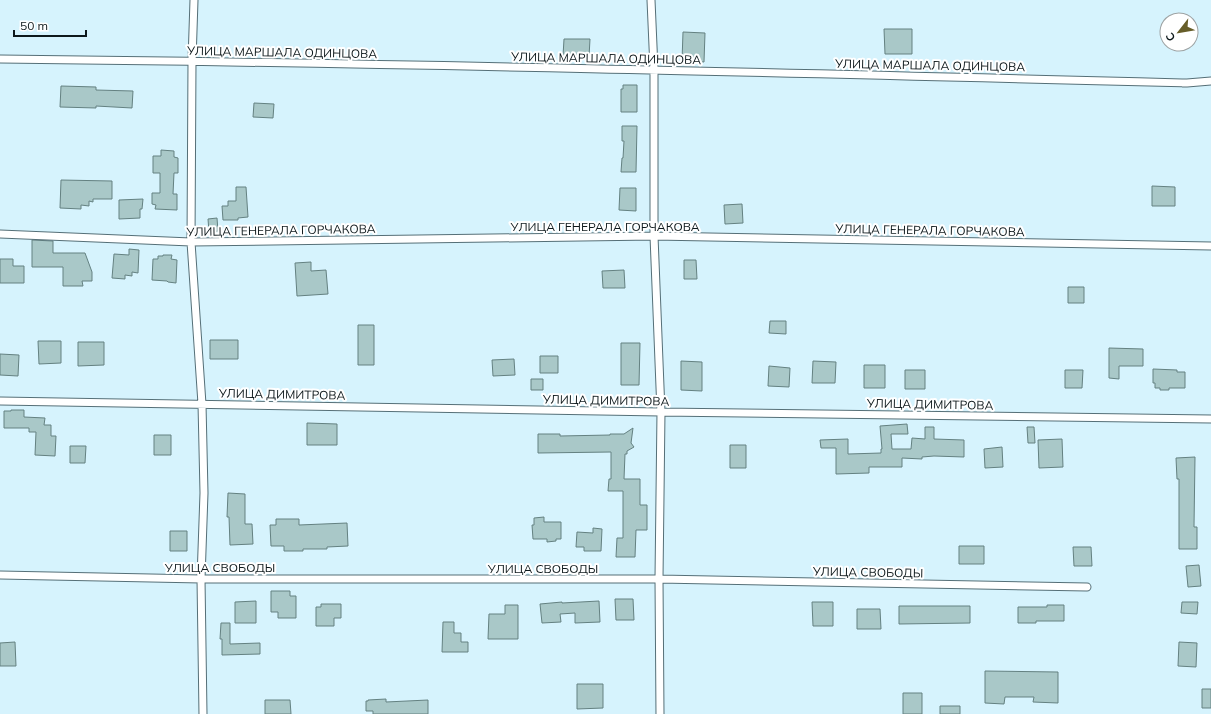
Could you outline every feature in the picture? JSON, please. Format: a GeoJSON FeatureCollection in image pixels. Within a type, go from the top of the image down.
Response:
{"type":"FeatureCollection","features":[{"type":"Feature","properties":{"kind":"street"},"geometry":{"type":"LineString","coordinates":[[194,0],[192,61],[191,242],[202,404],[204,493],[201,579],[203,714]]}},
{"type":"Feature","properties":{"kind":"street"},"geometry":{"type":"LineString","coordinates":[[651,0],[654,69],[654,236],[661,412],[659,579],[660,714]]}},
{"type":"Feature","properties":{"kind":"street","name":"УЛИЦА МАРШАЛА ОДИНЦОВА"},"geometry":{"type":"LineString","coordinates":[[0,59],[654,69],[1187,83],[1211,81]]}},
{"type":"Feature","properties":{"kind":"street","name":"УЛИЦА ГЕНЕРАЛА ГОРЧАКОВА"},"geometry":{"type":"LineString","coordinates":[[0,234],[191,242],[654,236],[1211,246]]}},
{"type":"Feature","properties":{"kind":"street","name":"УЛИЦА ДИМИТРОВА"},"geometry":{"type":"LineString","coordinates":[[0,401],[1211,419]]}},
{"type":"Feature","properties":{"kind":"street","name":"УЛИЦА СВОБОДЫ"},"geometry":{"type":"LineString","coordinates":[[0,575],[201,579],[659,579],[1087,587]]}},
{"type":"Feature","properties":{"kind":"building"},"geometry":{"type":"Polygon","coordinates":[[[884,29],[912,29],[912,54],[885,54],[884,29]]]}},
{"type":"Feature","properties":{"kind":"building"},"geometry":{"type":"Polygon","coordinates":[[[683,32],[705,33],[704,62],[682,61],[683,32]]]}},
{"type":"Feature","properties":{"kind":"building"},"geometry":{"type":"Polygon","coordinates":[[[564,39],[590,39],[589,57],[563,56],[564,39]]]}},
{"type":"Feature","properties":{"kind":"building"},"geometry":{"type":"Polygon","coordinates":[[[623,85],[637,85],[637,112],[621,112],[621,89],[623,89],[623,85]]]}},
{"type":"Feature","properties":{"kind":"building"},"geometry":{"type":"Polygon","coordinates":[[[61,86],[96,87],[96,90],[133,91],[132,108],[96,106],[96,108],[60,107],[61,86]]]}},
{"type":"Feature","properties":{"kind":"building"},"geometry":{"type":"Polygon","coordinates":[[[254,103],[274,104],[273,118],[253,117],[254,103]]]}},
{"type":"Feature","properties":{"kind":"building"},"geometry":{"type":"Polygon","coordinates":[[[622,126],[637,126],[636,172],[621,172],[624,141],[622,141],[622,126]]]}},
{"type":"Feature","properties":{"kind":"building"},"geometry":{"type":"Polygon","coordinates":[[[161,150],[174,151],[174,157],[178,158],[178,173],[174,173],[173,194],[177,194],[177,210],[155,209],[156,205],[152,204],[152,193],[160,193],[160,173],[153,173],[153,156],[161,156],[161,150]]]}},
{"type":"Feature","properties":{"kind":"building"},"geometry":{"type":"Polygon","coordinates":[[[61,180],[112,181],[112,199],[93,199],[93,202],[89,201],[89,206],[81,205],[81,209],[60,208],[61,180]]]}},
{"type":"Feature","properties":{"kind":"building"},"geometry":{"type":"Polygon","coordinates":[[[1152,186],[1175,187],[1175,206],[1152,206],[1152,186]]]}},
{"type":"Feature","properties":{"kind":"building"},"geometry":{"type":"Polygon","coordinates":[[[236,187],[246,187],[248,217],[238,218],[238,220],[223,220],[222,206],[228,206],[228,201],[236,201],[236,187]]]}},
{"type":"Feature","properties":{"kind":"building"},"geometry":{"type":"Polygon","coordinates":[[[620,188],[636,188],[636,211],[619,210],[620,188]]]}},
{"type":"Feature","properties":{"kind":"building"},"geometry":{"type":"Polygon","coordinates":[[[143,199],[142,209],[140,209],[140,218],[119,219],[119,200],[143,199]]]}},
{"type":"Feature","properties":{"kind":"building"},"geometry":{"type":"Polygon","coordinates":[[[742,204],[743,223],[725,224],[724,205],[742,204]]]}},
{"type":"Feature","properties":{"kind":"building"},"geometry":{"type":"Polygon","coordinates":[[[217,218],[218,231],[209,232],[208,219],[217,218]]]}},
{"type":"Feature","properties":{"kind":"building"},"geometry":{"type":"Polygon","coordinates":[[[32,240],[53,241],[53,253],[85,253],[92,272],[92,281],[82,281],[83,286],[63,286],[63,267],[32,267],[32,240]]]}},
{"type":"Feature","properties":{"kind":"building"},"geometry":{"type":"Polygon","coordinates":[[[129,249],[139,250],[138,273],[132,272],[132,276],[125,275],[125,279],[112,278],[114,254],[129,255],[129,249]]]}},
{"type":"Feature","properties":{"kind":"building"},"geometry":{"type":"Polygon","coordinates":[[[172,255],[171,259],[177,260],[176,283],[152,280],[153,259],[158,259],[158,256],[172,255]]]}},
{"type":"Feature","properties":{"kind":"building"},"geometry":{"type":"Polygon","coordinates":[[[0,259],[13,259],[13,266],[24,266],[24,283],[0,283],[0,259]]]}},
{"type":"Feature","properties":{"kind":"building"},"geometry":{"type":"Polygon","coordinates":[[[684,260],[696,260],[697,279],[684,279],[684,260]]]}},
{"type":"Feature","properties":{"kind":"building"},"geometry":{"type":"Polygon","coordinates":[[[311,262],[311,271],[326,270],[328,294],[297,296],[295,263],[311,262]]]}},
{"type":"Feature","properties":{"kind":"building"},"geometry":{"type":"Polygon","coordinates":[[[624,270],[625,288],[603,288],[602,271],[624,270]]]}},
{"type":"Feature","properties":{"kind":"building"},"geometry":{"type":"Polygon","coordinates":[[[1068,287],[1084,287],[1084,303],[1068,303],[1068,287]]]}},
{"type":"Feature","properties":{"kind":"building"},"geometry":{"type":"Polygon","coordinates":[[[770,321],[786,321],[786,334],[769,333],[770,321]]]}},
{"type":"Feature","properties":{"kind":"building"},"geometry":{"type":"Polygon","coordinates":[[[358,325],[374,325],[374,365],[358,365],[358,325]]]}},
{"type":"Feature","properties":{"kind":"building"},"geometry":{"type":"Polygon","coordinates":[[[210,340],[238,340],[238,359],[210,359],[210,340]]]}},
{"type":"Feature","properties":{"kind":"building"},"geometry":{"type":"Polygon","coordinates":[[[38,341],[61,341],[61,363],[39,364],[38,341]]]}},
{"type":"Feature","properties":{"kind":"building"},"geometry":{"type":"Polygon","coordinates":[[[78,342],[104,342],[104,365],[78,366],[78,342]]]}},
{"type":"Feature","properties":{"kind":"building"},"geometry":{"type":"Polygon","coordinates":[[[621,343],[640,343],[639,385],[621,385],[621,343]]]}},
{"type":"Feature","properties":{"kind":"building"},"geometry":{"type":"Polygon","coordinates":[[[1109,348],[1143,349],[1143,366],[1119,366],[1119,379],[1109,378],[1109,348]]]}},
{"type":"Feature","properties":{"kind":"building"},"geometry":{"type":"Polygon","coordinates":[[[0,354],[19,355],[18,376],[0,375],[0,354]]]}},
{"type":"Feature","properties":{"kind":"building"},"geometry":{"type":"Polygon","coordinates":[[[540,356],[558,356],[558,373],[540,373],[540,356]]]}},
{"type":"Feature","properties":{"kind":"building"},"geometry":{"type":"Polygon","coordinates":[[[514,359],[515,375],[493,376],[492,360],[514,359]]]}},
{"type":"Feature","properties":{"kind":"building"},"geometry":{"type":"Polygon","coordinates":[[[681,361],[702,362],[702,391],[681,390],[681,361]]]}},
{"type":"Feature","properties":{"kind":"building"},"geometry":{"type":"Polygon","coordinates":[[[813,361],[836,362],[835,383],[812,383],[813,361]]]}},
{"type":"Feature","properties":{"kind":"building"},"geometry":{"type":"Polygon","coordinates":[[[864,365],[885,365],[885,388],[864,388],[864,365]]]}},
{"type":"Feature","properties":{"kind":"building"},"geometry":{"type":"Polygon","coordinates":[[[769,366],[790,368],[789,387],[768,386],[769,366]]]}},
{"type":"Feature","properties":{"kind":"building"},"geometry":{"type":"Polygon","coordinates":[[[1153,369],[1177,370],[1177,372],[1185,372],[1185,388],[1169,388],[1169,390],[1160,390],[1160,388],[1155,388],[1155,383],[1153,383],[1153,369]]]}},
{"type":"Feature","properties":{"kind":"building"},"geometry":{"type":"Polygon","coordinates":[[[905,370],[925,370],[925,389],[905,389],[905,370]]]}},
{"type":"Feature","properties":{"kind":"building"},"geometry":{"type":"Polygon","coordinates":[[[1065,370],[1083,370],[1082,388],[1065,388],[1065,370]]]}},
{"type":"Feature","properties":{"kind":"building"},"geometry":{"type":"Polygon","coordinates":[[[531,379],[543,379],[543,390],[531,390],[531,379]]]}},
{"type":"Feature","properties":{"kind":"building"},"geometry":{"type":"Polygon","coordinates":[[[24,410],[24,417],[45,418],[44,425],[51,425],[51,436],[56,436],[55,456],[35,455],[36,432],[29,432],[29,428],[4,428],[4,411],[24,410]]]}},
{"type":"Feature","properties":{"kind":"building"},"geometry":{"type":"Polygon","coordinates":[[[307,423],[337,424],[337,445],[307,445],[307,423]]]}},
{"type":"Feature","properties":{"kind":"building"},"geometry":{"type":"Polygon","coordinates":[[[907,424],[908,434],[891,434],[892,449],[911,449],[912,438],[925,439],[925,427],[934,427],[934,439],[964,440],[964,457],[934,456],[922,457],[922,459],[902,458],[902,467],[869,467],[869,473],[836,474],[836,448],[821,448],[820,440],[848,439],[848,454],[881,453],[880,426],[907,424]]]}},
{"type":"Feature","properties":{"kind":"building"},"geometry":{"type":"Polygon","coordinates":[[[1027,427],[1034,427],[1035,443],[1028,443],[1027,427]]]}},
{"type":"Feature","properties":{"kind":"building"},"geometry":{"type":"Polygon","coordinates":[[[633,428],[631,443],[634,447],[627,451],[627,454],[625,454],[624,479],[640,479],[640,505],[647,505],[647,530],[636,530],[635,557],[616,557],[617,538],[623,538],[623,491],[608,491],[609,479],[611,479],[611,452],[538,453],[538,434],[560,434],[560,436],[610,435],[624,434],[633,428]]]}},
{"type":"Feature","properties":{"kind":"building"},"geometry":{"type":"Polygon","coordinates":[[[154,435],[171,435],[171,455],[154,455],[154,435]]]}},
{"type":"Feature","properties":{"kind":"building"},"geometry":{"type":"Polygon","coordinates":[[[1062,439],[1063,467],[1039,468],[1038,440],[1062,439]]]}},
{"type":"Feature","properties":{"kind":"building"},"geometry":{"type":"Polygon","coordinates":[[[730,445],[746,445],[746,468],[730,468],[730,445]]]}},
{"type":"Feature","properties":{"kind":"building"},"geometry":{"type":"Polygon","coordinates":[[[70,446],[86,446],[85,463],[70,463],[70,446]]]}},
{"type":"Feature","properties":{"kind":"building"},"geometry":{"type":"Polygon","coordinates":[[[1002,447],[1003,467],[985,468],[984,449],[1002,447]]]}},
{"type":"Feature","properties":{"kind":"building"},"geometry":{"type":"Polygon","coordinates":[[[1195,457],[1194,527],[1197,527],[1197,549],[1179,549],[1179,479],[1177,479],[1176,458],[1195,457]]]}},
{"type":"Feature","properties":{"kind":"building"},"geometry":{"type":"Polygon","coordinates":[[[228,493],[245,494],[245,524],[252,524],[253,544],[230,545],[229,517],[227,517],[228,493]]]}},
{"type":"Feature","properties":{"kind":"building"},"geometry":{"type":"Polygon","coordinates":[[[544,517],[544,522],[561,522],[561,539],[547,542],[547,539],[533,539],[532,525],[534,525],[534,518],[544,517]]]}},
{"type":"Feature","properties":{"kind":"building"},"geometry":{"type":"Polygon","coordinates":[[[276,519],[299,519],[299,525],[347,523],[348,546],[327,547],[327,549],[303,549],[303,551],[284,551],[284,546],[271,546],[270,525],[276,525],[276,519]]]}},
{"type":"Feature","properties":{"kind":"building"},"geometry":{"type":"Polygon","coordinates":[[[593,528],[602,529],[601,551],[584,551],[584,547],[576,547],[577,532],[593,533],[593,528]]]}},
{"type":"Feature","properties":{"kind":"building"},"geometry":{"type":"Polygon","coordinates":[[[170,531],[187,531],[187,551],[170,551],[170,531]]]}},
{"type":"Feature","properties":{"kind":"building"},"geometry":{"type":"Polygon","coordinates":[[[959,546],[984,546],[984,564],[959,564],[959,546]]]}},
{"type":"Feature","properties":{"kind":"building"},"geometry":{"type":"Polygon","coordinates":[[[1073,547],[1091,547],[1092,566],[1074,566],[1073,547]]]}},
{"type":"Feature","properties":{"kind":"building"},"geometry":{"type":"Polygon","coordinates":[[[1199,565],[1201,586],[1188,587],[1186,566],[1199,565]]]}},
{"type":"Feature","properties":{"kind":"building"},"geometry":{"type":"Polygon","coordinates":[[[271,591],[290,591],[290,596],[296,596],[296,618],[278,618],[278,612],[271,612],[271,591]]]}},
{"type":"Feature","properties":{"kind":"building"},"geometry":{"type":"Polygon","coordinates":[[[615,599],[633,599],[634,620],[616,620],[615,599]]]}},
{"type":"Feature","properties":{"kind":"building"},"geometry":{"type":"Polygon","coordinates":[[[256,601],[256,623],[235,623],[235,602],[256,601]]]}},
{"type":"Feature","properties":{"kind":"building"},"geometry":{"type":"Polygon","coordinates":[[[599,601],[600,622],[575,623],[575,613],[560,614],[561,622],[542,623],[540,604],[599,601]]]}},
{"type":"Feature","properties":{"kind":"building"},"geometry":{"type":"Polygon","coordinates":[[[812,602],[833,602],[833,626],[813,626],[812,602]]]}},
{"type":"Feature","properties":{"kind":"building"},"geometry":{"type":"Polygon","coordinates":[[[1182,602],[1198,602],[1197,614],[1181,613],[1182,602]]]}},
{"type":"Feature","properties":{"kind":"building"},"geometry":{"type":"Polygon","coordinates":[[[321,604],[341,604],[341,618],[334,618],[334,626],[316,626],[316,607],[321,607],[321,604]]]}},
{"type":"Feature","properties":{"kind":"building"},"geometry":{"type":"Polygon","coordinates":[[[505,605],[518,605],[518,639],[488,639],[489,614],[505,614],[505,605]]]}},
{"type":"Feature","properties":{"kind":"building"},"geometry":{"type":"Polygon","coordinates":[[[1047,605],[1064,605],[1064,621],[1036,621],[1036,623],[1018,623],[1018,607],[1047,607],[1047,605]]]}},
{"type":"Feature","properties":{"kind":"building"},"geometry":{"type":"Polygon","coordinates":[[[899,606],[970,606],[970,623],[899,624],[899,606]]]}},
{"type":"Feature","properties":{"kind":"building"},"geometry":{"type":"Polygon","coordinates":[[[857,609],[880,609],[881,629],[857,629],[857,609]]]}},
{"type":"Feature","properties":{"kind":"building"},"geometry":{"type":"Polygon","coordinates":[[[443,622],[454,622],[454,633],[461,633],[461,642],[468,642],[468,652],[442,652],[443,622]]]}},
{"type":"Feature","properties":{"kind":"building"},"geometry":{"type":"Polygon","coordinates":[[[221,623],[230,623],[230,644],[260,643],[260,654],[222,655],[222,639],[220,639],[221,623]]]}},
{"type":"Feature","properties":{"kind":"building"},"geometry":{"type":"Polygon","coordinates":[[[15,642],[16,666],[0,666],[0,643],[15,642]]]}},
{"type":"Feature","properties":{"kind":"building"},"geometry":{"type":"Polygon","coordinates":[[[1179,642],[1197,643],[1196,667],[1178,666],[1179,642]]]}},
{"type":"Feature","properties":{"kind":"building"},"geometry":{"type":"Polygon","coordinates":[[[985,671],[1058,672],[1058,703],[1033,702],[1034,697],[1005,697],[1004,704],[985,703],[985,671]]]}},
{"type":"Feature","properties":{"kind":"building"},"geometry":{"type":"Polygon","coordinates":[[[577,684],[603,684],[603,708],[577,709],[577,684]]]}},
{"type":"Feature","properties":{"kind":"building"},"geometry":{"type":"Polygon","coordinates":[[[1202,689],[1211,689],[1211,708],[1202,708],[1202,689]]]}},
{"type":"Feature","properties":{"kind":"building"},"geometry":{"type":"Polygon","coordinates":[[[903,693],[922,693],[922,714],[903,714],[903,693]]]}},
{"type":"Feature","properties":{"kind":"building"},"geometry":{"type":"Polygon","coordinates":[[[386,699],[386,702],[428,700],[428,714],[373,714],[373,711],[366,711],[366,701],[386,699]]]}},
{"type":"Feature","properties":{"kind":"building"},"geometry":{"type":"Polygon","coordinates":[[[265,700],[290,700],[291,714],[265,714],[265,700]]]}},
{"type":"Feature","properties":{"kind":"building"},"geometry":{"type":"Polygon","coordinates":[[[940,706],[960,706],[960,714],[940,714],[940,706]]]}}]}
